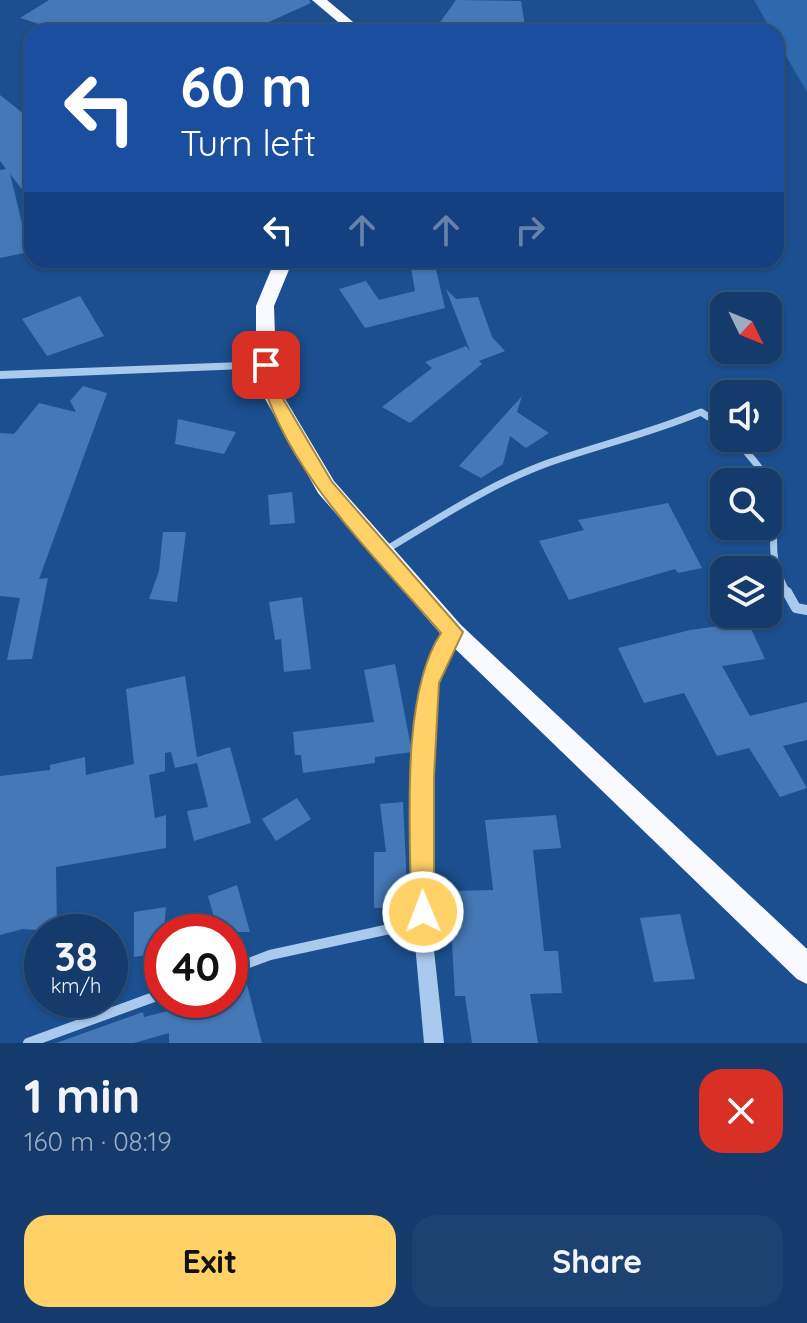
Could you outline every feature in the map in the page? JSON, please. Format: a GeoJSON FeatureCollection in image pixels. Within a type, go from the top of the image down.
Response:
{"type":"FeatureCollection","features":[{"type":"Feature","properties":{"kind":"highway"},"geometry":{"type":"LineString","coordinates":[[319,0],[348,24]]}},
{"type":"Feature","properties":{"kind":"highway"},"geometry":{"type":"LineString","coordinates":[[281,268],[265,306],[266,365],[274,397],[326,487],[453,632],[807,969]]}},
{"type":"Feature","properties":{"kind":"street"},"geometry":{"type":"LineString","coordinates":[[0,375],[266,365]]}},
{"type":"Feature","properties":{"kind":"street"},"geometry":{"type":"LineString","coordinates":[[382,552],[458,507],[546,464],[655,431],[701,412],[710,418]]}},
{"type":"Feature","properties":{"kind":"street"},"geometry":{"type":"LineString","coordinates":[[746,452],[769,482],[773,502],[772,557],[776,574],[796,608],[807,610]]}},
{"type":"Feature","properties":{"kind":"street"},"geometry":{"type":"LineString","coordinates":[[434,1043],[422,922],[422,791],[429,683],[441,651],[453,632]]}},
{"type":"Feature","properties":{"kind":"street"},"geometry":{"type":"LineString","coordinates":[[248,963],[270,955],[422,922]]}},
{"type":"Feature","properties":{"kind":"street"},"geometry":{"type":"LineString","coordinates":[[28,1043],[144,1001]]}},
{"type":"Feature","properties":{"kind":"shaded area"},"geometry":{"type":"Polygon","coordinates":[[[754,0],[807,0],[807,92],[784,53],[784,24],[768,24],[754,0]]]}},
{"type":"Feature","properties":{"kind":"building"},"geometry":{"type":"Polygon","coordinates":[[[49,0],[309,0],[311,3],[265,24],[39,24],[20,18],[49,0]]]}},
{"type":"Feature","properties":{"kind":"building"},"geometry":{"type":"Polygon","coordinates":[[[456,0],[521,1],[525,24],[439,24],[456,0]]]}},
{"type":"Feature","properties":{"kind":"building"},"geometry":{"type":"Polygon","coordinates":[[[0,95],[24,114],[24,192],[10,174],[24,231],[24,253],[0,258],[0,170],[6,169],[0,161],[0,95]]]}},
{"type":"Feature","properties":{"kind":"building"},"geometry":{"type":"Polygon","coordinates":[[[411,268],[436,268],[445,308],[365,328],[339,289],[366,281],[379,300],[415,291],[411,268]]]}},
{"type":"Feature","properties":{"kind":"building"},"geometry":{"type":"Polygon","coordinates":[[[446,289],[456,299],[478,297],[492,337],[505,351],[479,361],[482,364],[410,423],[382,407],[432,368],[425,362],[466,346],[470,351],[446,289]]]}},
{"type":"Feature","properties":{"kind":"building"},"geometry":{"type":"Polygon","coordinates":[[[80,296],[104,336],[47,356],[22,319],[80,296]]]}},
{"type":"Feature","properties":{"kind":"building"},"geometry":{"type":"Polygon","coordinates":[[[83,386],[107,393],[39,579],[48,578],[32,659],[7,660],[20,598],[0,596],[0,433],[14,434],[39,403],[76,412],[70,401],[83,386]]]}},
{"type":"Feature","properties":{"kind":"building"},"geometry":{"type":"Polygon","coordinates":[[[522,396],[517,412],[549,433],[526,448],[510,436],[503,464],[481,478],[459,466],[522,396]]]}},
{"type":"Feature","properties":{"kind":"building"},"geometry":{"type":"Polygon","coordinates":[[[178,419],[236,432],[224,454],[175,444],[178,419]]]}},
{"type":"Feature","properties":{"kind":"building"},"geometry":{"type":"Polygon","coordinates":[[[292,492],[295,523],[270,525],[268,495],[292,492]]]}},
{"type":"Feature","properties":{"kind":"building"},"geometry":{"type":"Polygon","coordinates":[[[668,503],[702,568],[678,573],[675,569],[569,600],[539,541],[584,530],[578,520],[668,503]]]}},
{"type":"Feature","properties":{"kind":"building"},"geometry":{"type":"Polygon","coordinates":[[[163,532],[186,532],[177,602],[149,599],[159,571],[163,532]]]}},
{"type":"Feature","properties":{"kind":"building"},"geometry":{"type":"Polygon","coordinates":[[[302,597],[311,669],[284,672],[281,639],[275,640],[269,602],[302,597]]]}},
{"type":"Feature","properties":{"kind":"building"},"geometry":{"type":"Polygon","coordinates":[[[751,628],[765,659],[722,666],[750,716],[807,702],[807,740],[783,746],[807,788],[780,797],[749,748],[717,756],[684,693],[644,703],[618,648],[690,630],[751,628]]]}},
{"type":"Feature","properties":{"kind":"building"},"geometry":{"type":"Polygon","coordinates":[[[395,664],[412,752],[375,757],[375,763],[303,773],[301,755],[295,755],[293,732],[374,722],[364,670],[395,664]]]}},
{"type":"Feature","properties":{"kind":"building"},"geometry":{"type":"Polygon","coordinates":[[[185,676],[197,757],[230,747],[251,823],[194,841],[187,811],[208,807],[197,763],[175,768],[171,752],[165,753],[165,771],[149,775],[155,818],[166,815],[166,848],[56,867],[57,914],[24,914],[24,929],[0,935],[0,776],[50,770],[50,765],[85,757],[86,775],[134,764],[126,689],[185,676]]]}},
{"type":"Feature","properties":{"kind":"building"},"geometry":{"type":"Polygon","coordinates":[[[297,798],[311,819],[276,841],[262,819],[297,798]]]}},
{"type":"Feature","properties":{"kind":"building"},"geometry":{"type":"Polygon","coordinates":[[[403,802],[408,907],[374,908],[374,852],[386,852],[380,804],[403,802]]]}},
{"type":"Feature","properties":{"kind":"building"},"geometry":{"type":"Polygon","coordinates":[[[556,815],[561,848],[533,850],[544,951],[558,951],[562,993],[530,994],[538,1043],[472,1043],[465,996],[455,996],[449,891],[493,890],[485,820],[556,815]]]}},
{"type":"Feature","properties":{"kind":"building"},"geometry":{"type":"Polygon","coordinates":[[[237,885],[245,914],[213,914],[208,896],[237,885]]]}},
{"type":"Feature","properties":{"kind":"building"},"geometry":{"type":"Polygon","coordinates":[[[166,907],[165,914],[144,914],[144,956],[134,957],[134,912],[166,907]]]}},
{"type":"Feature","properties":{"kind":"building"},"geometry":{"type":"Polygon","coordinates":[[[680,914],[695,979],[654,982],[640,918],[680,914]]]}},
{"type":"Feature","properties":{"kind":"building"},"geometry":{"type":"Polygon","coordinates":[[[248,989],[262,1043],[169,1043],[169,1033],[134,1043],[56,1043],[143,1012],[144,1018],[248,1018],[248,989]]]}},
{"type":"Feature","properties":{"kind":"route"},"geometry":{"type":"LineString","coordinates":[[266,365],[274,397],[326,487],[453,632],[441,651],[429,683],[421,847],[423,912]]}}]}
